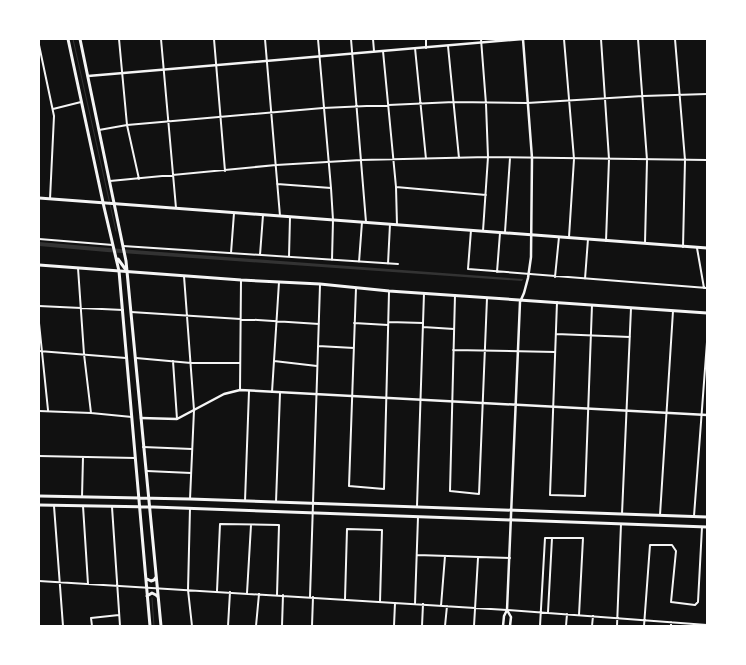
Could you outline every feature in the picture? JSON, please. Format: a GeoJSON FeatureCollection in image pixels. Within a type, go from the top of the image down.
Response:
{"type":"FeatureCollection","features":[{"type":"Feature","properties":{"kind":"main road"},"geometry":{"type":"LineString","coordinates":[[68,39],[119,271],[150,626]]}},
{"type":"Feature","properties":{"kind":"main road"},"geometry":{"type":"LineString","coordinates":[[80,39],[128,272],[160,626]]}},
{"type":"Feature","properties":{"kind":"main road"},"geometry":{"type":"LineString","coordinates":[[39,198],[707,248]]}},
{"type":"Feature","properties":{"kind":"main road"},"geometry":{"type":"LineString","coordinates":[[117,257],[128,272]]}},
{"type":"Feature","properties":{"kind":"main road"},"geometry":{"type":"LineString","coordinates":[[39,265],[707,313]]}},
{"type":"Feature","properties":{"kind":"main road"},"geometry":{"type":"LineString","coordinates":[[39,496],[190,499],[707,517]]}},
{"type":"Feature","properties":{"kind":"main road"},"geometry":{"type":"LineString","coordinates":[[39,505],[190,508],[707,527]]}},
{"type":"Feature","properties":{"kind":"main road"},"geometry":{"type":"LineString","coordinates":[[146,578],[151,581],[156,577]]}},
{"type":"Feature","properties":{"kind":"main road"},"geometry":{"type":"LineString","coordinates":[[147,596],[152,593],[158,597]]}},
{"type":"Feature","properties":{"kind":"street"},"geometry":{"type":"LineString","coordinates":[[119,39],[127,125],[139,179]]}},
{"type":"Feature","properties":{"kind":"street"},"geometry":{"type":"LineString","coordinates":[[160,39],[176,208]]}},
{"type":"Feature","properties":{"kind":"street"},"geometry":{"type":"LineString","coordinates":[[214,39],[225,171]]}},
{"type":"Feature","properties":{"kind":"street"},"geometry":{"type":"LineString","coordinates":[[265,39],[280,216]]}},
{"type":"Feature","properties":{"kind":"street"},"geometry":{"type":"LineString","coordinates":[[318,39],[331,188],[333,220],[332,260]]}},
{"type":"Feature","properties":{"kind":"street"},"geometry":{"type":"LineString","coordinates":[[351,39],[361,160],[364,222],[359,262]]}},
{"type":"Feature","properties":{"kind":"street"},"geometry":{"type":"LineString","coordinates":[[373,39],[374,51]]}},
{"type":"Feature","properties":{"kind":"street"},"geometry":{"type":"LineString","coordinates":[[426,39],[426,48]]}},
{"type":"Feature","properties":{"kind":"street"},"geometry":{"type":"LineString","coordinates":[[88,76],[374,51],[426,48],[481,41],[523,39],[532,158],[531,235],[528,276],[526,287],[520,302],[512,520],[507,610],[504,616],[503,626]]}},
{"type":"Feature","properties":{"kind":"street"},"geometry":{"type":"LineString","coordinates":[[564,39],[574,159],[569,238]]}},
{"type":"Feature","properties":{"kind":"street"},"geometry":{"type":"LineString","coordinates":[[601,39],[609,159],[606,241]]}},
{"type":"Feature","properties":{"kind":"street"},"geometry":{"type":"LineString","coordinates":[[638,39],[647,160],[645,244]]}},
{"type":"Feature","properties":{"kind":"street"},"geometry":{"type":"LineString","coordinates":[[675,39],[685,160],[683,246]]}},
{"type":"Feature","properties":{"kind":"street"},"geometry":{"type":"LineString","coordinates":[[481,41],[488,157],[483,231]]}},
{"type":"Feature","properties":{"kind":"street"},"geometry":{"type":"LineString","coordinates":[[39,45],[55,123],[50,199]]}},
{"type":"Feature","properties":{"kind":"street"},"geometry":{"type":"LineString","coordinates":[[448,46],[459,158]]}},
{"type":"Feature","properties":{"kind":"street"},"geometry":{"type":"LineString","coordinates":[[415,48],[426,159]]}},
{"type":"Feature","properties":{"kind":"street"},"geometry":{"type":"LineString","coordinates":[[384,51],[396,187],[397,225]]}},
{"type":"Feature","properties":{"kind":"street"},"geometry":{"type":"LineString","coordinates":[[99,130],[127,125],[356,106],[454,102],[486,104],[527,103],[707,94]]}},
{"type":"Feature","properties":{"kind":"street"},"geometry":{"type":"LineString","coordinates":[[53,109],[81,102]]}},
{"type":"Feature","properties":{"kind":"street"},"geometry":{"type":"LineString","coordinates":[[110,182],[276,165],[361,160],[488,157],[707,160]]}},
{"type":"Feature","properties":{"kind":"street"},"geometry":{"type":"LineString","coordinates":[[505,233],[510,158]]}},
{"type":"Feature","properties":{"kind":"street"},"geometry":{"type":"LineString","coordinates":[[277,184],[331,188]]}},
{"type":"Feature","properties":{"kind":"street"},"geometry":{"type":"LineString","coordinates":[[396,187],[486,194]]}},
{"type":"Feature","properties":{"kind":"street"},"geometry":{"type":"LineString","coordinates":[[231,253],[234,213]]}},
{"type":"Feature","properties":{"kind":"street"},"geometry":{"type":"LineString","coordinates":[[260,255],[263,215]]}},
{"type":"Feature","properties":{"kind":"street"},"geometry":{"type":"LineString","coordinates":[[289,257],[290,217]]}},
{"type":"Feature","properties":{"kind":"street"},"geometry":{"type":"LineString","coordinates":[[388,264],[390,224]]}},
{"type":"Feature","properties":{"kind":"street"},"geometry":{"type":"LineString","coordinates":[[471,230],[468,269],[528,276],[707,288]]}},
{"type":"Feature","properties":{"kind":"street"},"geometry":{"type":"LineString","coordinates":[[497,272],[500,232]]}},
{"type":"Feature","properties":{"kind":"street"},"geometry":{"type":"LineString","coordinates":[[555,277],[559,237]]}},
{"type":"Feature","properties":{"kind":"street"},"geometry":{"type":"LineString","coordinates":[[39,239],[114,246]]}},
{"type":"Feature","properties":{"kind":"street"},"geometry":{"type":"LineString","coordinates":[[585,279],[588,239]]}},
{"type":"Feature","properties":{"kind":"street"},"geometry":{"type":"LineString","coordinates":[[124,247],[398,264]]}},
{"type":"Feature","properties":{"kind":"street"},"geometry":{"type":"LineString","coordinates":[[697,248],[704,288]]}},
{"type":"Feature","properties":{"kind":"street"},"geometry":{"type":"LineString","coordinates":[[78,268],[84,354],[91,413]]}},
{"type":"Feature","properties":{"kind":"street"},"geometry":{"type":"LineString","coordinates":[[184,276],[194,410],[190,499]]}},
{"type":"Feature","properties":{"kind":"street"},"geometry":{"type":"LineString","coordinates":[[240,280],[240,390]]}},
{"type":"Feature","properties":{"kind":"street"},"geometry":{"type":"LineString","coordinates":[[272,392],[279,282]]}},
{"type":"Feature","properties":{"kind":"street"},"geometry":{"type":"LineString","coordinates":[[312,626],[312,513],[320,284]]}},
{"type":"Feature","properties":{"kind":"street"},"geometry":{"type":"LineString","coordinates":[[356,288],[349,486],[384,489],[389,291]]}},
{"type":"Feature","properties":{"kind":"street"},"geometry":{"type":"LineString","coordinates":[[417,508],[424,293]]}},
{"type":"Feature","properties":{"kind":"street"},"geometry":{"type":"LineString","coordinates":[[455,295],[450,491],[480,494],[487,298]]}},
{"type":"Feature","properties":{"kind":"street"},"geometry":{"type":"LineString","coordinates":[[557,302],[550,495],[586,496],[592,305]]}},
{"type":"Feature","properties":{"kind":"street"},"geometry":{"type":"LineString","coordinates":[[39,306],[123,310]]}},
{"type":"Feature","properties":{"kind":"street"},"geometry":{"type":"LineString","coordinates":[[622,515],[631,308]]}},
{"type":"Feature","properties":{"kind":"street"},"geometry":{"type":"LineString","coordinates":[[659,516],[674,311]]}},
{"type":"Feature","properties":{"kind":"street"},"geometry":{"type":"LineString","coordinates":[[131,312],[319,324]]}},
{"type":"Feature","properties":{"kind":"street"},"geometry":{"type":"LineString","coordinates":[[39,323],[40,351],[48,410]]}},
{"type":"Feature","properties":{"kind":"street"},"geometry":{"type":"LineString","coordinates":[[354,323],[423,323]]}},
{"type":"Feature","properties":{"kind":"street"},"geometry":{"type":"LineString","coordinates":[[423,327],[454,329]]}},
{"type":"Feature","properties":{"kind":"street"},"geometry":{"type":"LineString","coordinates":[[556,334],[630,337]]}},
{"type":"Feature","properties":{"kind":"street"},"geometry":{"type":"LineString","coordinates":[[694,517],[707,342]]}},
{"type":"Feature","properties":{"kind":"street"},"geometry":{"type":"LineString","coordinates":[[318,346],[354,348]]}},
{"type":"Feature","properties":{"kind":"street"},"geometry":{"type":"LineString","coordinates":[[453,350],[555,352]]}},
{"type":"Feature","properties":{"kind":"street"},"geometry":{"type":"LineString","coordinates":[[40,351],[127,358]]}},
{"type":"Feature","properties":{"kind":"street"},"geometry":{"type":"LineString","coordinates":[[136,358],[191,363],[240,363]]}},
{"type":"Feature","properties":{"kind":"street"},"geometry":{"type":"LineString","coordinates":[[173,362],[177,418]]}},
{"type":"Feature","properties":{"kind":"street"},"geometry":{"type":"LineString","coordinates":[[274,362],[317,366]]}},
{"type":"Feature","properties":{"kind":"street"},"geometry":{"type":"LineString","coordinates":[[140,418],[177,418],[224,394],[240,390],[516,406],[707,415]]}},
{"type":"Feature","properties":{"kind":"street"},"geometry":{"type":"LineString","coordinates":[[245,501],[249,391]]}},
{"type":"Feature","properties":{"kind":"street"},"geometry":{"type":"LineString","coordinates":[[276,502],[280,393]]}},
{"type":"Feature","properties":{"kind":"street"},"geometry":{"type":"LineString","coordinates":[[39,411],[48,410],[132,417]]}},
{"type":"Feature","properties":{"kind":"street"},"geometry":{"type":"LineString","coordinates":[[143,447],[192,449]]}},
{"type":"Feature","properties":{"kind":"street"},"geometry":{"type":"LineString","coordinates":[[39,456],[136,458]]}},
{"type":"Feature","properties":{"kind":"street"},"geometry":{"type":"LineString","coordinates":[[82,497],[83,457]]}},
{"type":"Feature","properties":{"kind":"street"},"geometry":{"type":"LineString","coordinates":[[145,471],[191,474]]}},
{"type":"Feature","properties":{"kind":"street"},"geometry":{"type":"LineString","coordinates":[[54,505],[63,626]]}},
{"type":"Feature","properties":{"kind":"street"},"geometry":{"type":"LineString","coordinates":[[83,506],[88,584]]}},
{"type":"Feature","properties":{"kind":"street"},"geometry":{"type":"LineString","coordinates":[[112,506],[116,585],[120,626]]}},
{"type":"Feature","properties":{"kind":"street"},"geometry":{"type":"LineString","coordinates":[[190,508],[188,590],[192,626]]}},
{"type":"Feature","properties":{"kind":"street"},"geometry":{"type":"LineString","coordinates":[[415,604],[418,517]]}},
{"type":"Feature","properties":{"kind":"street"},"geometry":{"type":"LineString","coordinates":[[217,591],[220,524],[279,525],[277,595]]}},
{"type":"Feature","properties":{"kind":"street"},"geometry":{"type":"LineString","coordinates":[[247,593],[251,524]]}},
{"type":"Feature","properties":{"kind":"street"},"geometry":{"type":"LineString","coordinates":[[617,626],[621,524]]}},
{"type":"Feature","properties":{"kind":"street"},"geometry":{"type":"LineString","coordinates":[[644,626],[650,545],[672,545],[676,551],[671,600],[673,603],[695,605],[698,602],[702,527]]}},
{"type":"Feature","properties":{"kind":"street"},"geometry":{"type":"LineString","coordinates":[[345,599],[347,529],[382,530],[380,602]]}},
{"type":"Feature","properties":{"kind":"street"},"geometry":{"type":"LineString","coordinates":[[540,626],[545,538],[583,538],[579,615]]}},
{"type":"Feature","properties":{"kind":"street"},"geometry":{"type":"LineString","coordinates":[[548,612],[552,538]]}},
{"type":"Feature","properties":{"kind":"street"},"geometry":{"type":"LineString","coordinates":[[417,555],[510,558]]}},
{"type":"Feature","properties":{"kind":"street"},"geometry":{"type":"LineString","coordinates":[[441,606],[444,556]]}},
{"type":"Feature","properties":{"kind":"street"},"geometry":{"type":"LineString","coordinates":[[474,626],[478,558]]}},
{"type":"Feature","properties":{"kind":"street"},"geometry":{"type":"LineString","coordinates":[[39,581],[548,612],[707,625]]}},
{"type":"Feature","properties":{"kind":"street"},"geometry":{"type":"LineString","coordinates":[[228,626],[230,592]]}},
{"type":"Feature","properties":{"kind":"street"},"geometry":{"type":"LineString","coordinates":[[256,626],[259,594]]}},
{"type":"Feature","properties":{"kind":"street"},"geometry":{"type":"LineString","coordinates":[[282,626],[283,596]]}},
{"type":"Feature","properties":{"kind":"street"},"geometry":{"type":"LineString","coordinates":[[394,626],[395,603]]}},
{"type":"Feature","properties":{"kind":"street"},"geometry":{"type":"LineString","coordinates":[[422,626],[423,604]]}},
{"type":"Feature","properties":{"kind":"street"},"geometry":{"type":"LineString","coordinates":[[445,626],[447,606]]}},
{"type":"Feature","properties":{"kind":"street"},"geometry":{"type":"LineString","coordinates":[[507,610],[510,617],[510,626]]}},
{"type":"Feature","properties":{"kind":"street"},"geometry":{"type":"LineString","coordinates":[[566,626],[567,614]]}},
{"type":"Feature","properties":{"kind":"street"},"geometry":{"type":"LineString","coordinates":[[92,626],[91,618],[119,615]]}},
{"type":"Feature","properties":{"kind":"street"},"geometry":{"type":"LineString","coordinates":[[592,626],[593,616]]}},
{"type":"Feature","properties":{"kind":"shaded area"},"geometry":{"type":"Polygon","coordinates":[[[39,242],[523,279],[522,281],[107,252],[39,246],[39,242]]]}},
{"type":"Feature","properties":{"kind":"waterway"},"geometry":{"type":"LineString","coordinates":[[73,39],[116,231]]}},
{"type":"Feature","properties":{"kind":"waterway"},"geometry":{"type":"LineString","coordinates":[[152,598],[154,626]]}}]}
